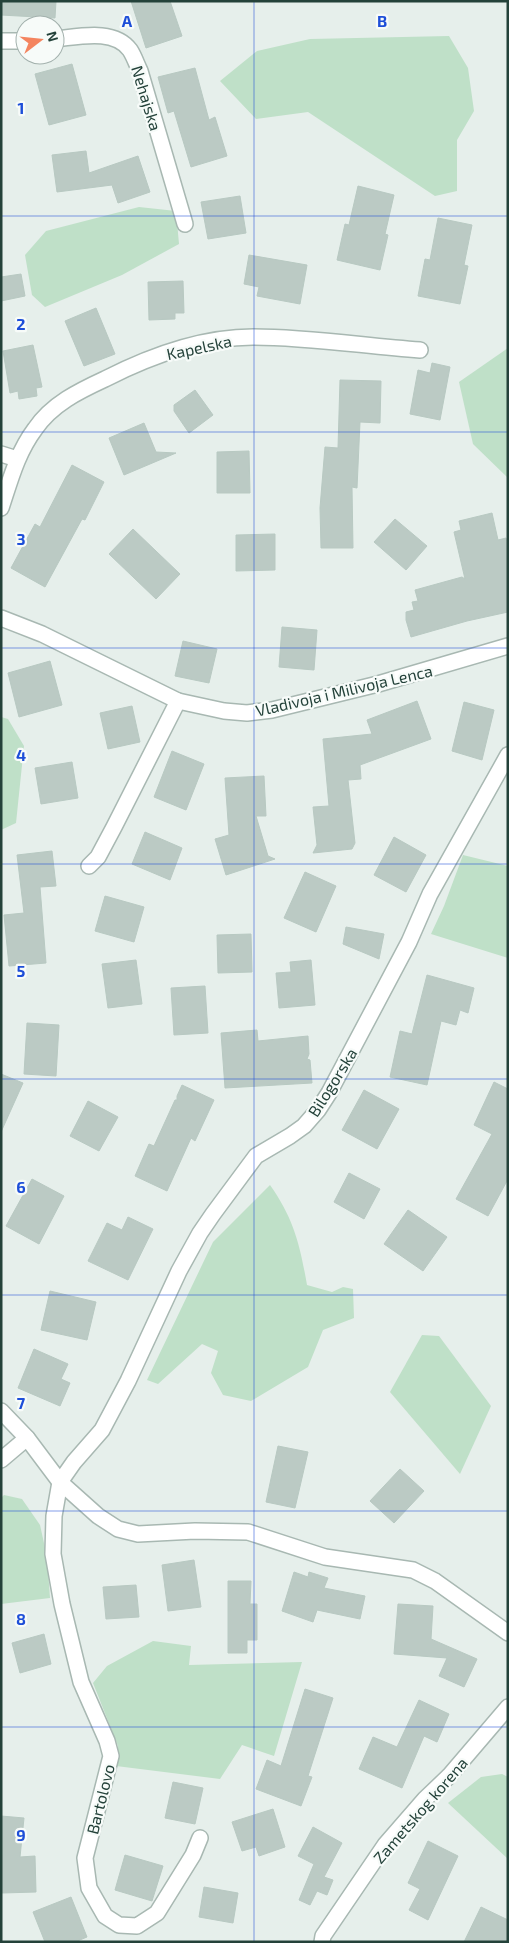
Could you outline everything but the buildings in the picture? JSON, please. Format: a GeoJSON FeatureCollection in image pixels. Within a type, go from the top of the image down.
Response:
{"type":"FeatureCollection","features":[{"type":"Feature","properties":{"kind":"street","name":"Nehajska"},"geometry":{"type":"LineString","coordinates":[[65,38],[102,36],[118,39],[130,50],[140,71],[185,224]]}},
{"type":"Feature","properties":{"kind":"street"},"geometry":{"type":"LineString","coordinates":[[1,41],[15,41]]}},
{"type":"Feature","properties":{"kind":"street","name":"Kapelska"},"geometry":{"type":"LineString","coordinates":[[1,508],[17,458],[36,427],[56,406],[80,391],[124,369],[175,350],[217,340],[252,337],[420,350]]}},
{"type":"Feature","properties":{"kind":"street"},"geometry":{"type":"LineString","coordinates":[[1,454],[17,458]]}},
{"type":"Feature","properties":{"kind":"street","name":"Vladivoja i Milivoja Lenca"},"geometry":{"type":"LineString","coordinates":[[1,618],[42,634],[178,701],[224,711],[246,713],[272,710],[378,684],[508,646]]}},
{"type":"Feature","properties":{"kind":"street"},"geometry":{"type":"LineString","coordinates":[[89,866],[98,857],[178,701]]}},
{"type":"Feature","properties":{"kind":"street","name":"Bilogorska"},"geometry":{"type":"LineString","coordinates":[[60,1482],[74,1462],[102,1430],[128,1381],[179,1271],[213,1214],[256,1156],[304,1126],[329,1093],[409,942],[430,894],[508,755]]}},
{"type":"Feature","properties":{"kind":"street"},"geometry":{"type":"LineString","coordinates":[[1,1411],[27,1438],[60,1482],[98,1516],[118,1529],[138,1534],[196,1531],[248,1532],[325,1557],[413,1570],[435,1581],[508,1633]]}},
{"type":"Feature","properties":{"kind":"street"},"geometry":{"type":"LineString","coordinates":[[1,1460],[27,1438]]}},
{"type":"Feature","properties":{"kind":"street","name":"Bartolovo"},"geometry":{"type":"LineString","coordinates":[[60,1482],[54,1516],[53,1554],[62,1604],[81,1682],[111,1756],[85,1858],[89,1888],[105,1916],[119,1925],[137,1926],[157,1913],[193,1855],[200,1838]]}},
{"type":"Feature","properties":{"kind":"street","name":"Zametskog korena"},"geometry":{"type":"LineString","coordinates":[[322,1942],[323,1936],[385,1845],[508,1707]]}},
{"type":"Feature","properties":{"kind":"green space"},"geometry":{"type":"Polygon","coordinates":[[[449,36],[468,68],[474,111],[457,140],[457,191],[435,196],[308,112],[256,119],[220,81],[257,51],[310,39],[449,36]]]}},
{"type":"Feature","properties":{"kind":"green space"},"geometry":{"type":"Polygon","coordinates":[[[139,207],[176,211],[179,244],[122,275],[45,307],[32,295],[25,255],[46,231],[139,207]]]}},
{"type":"Feature","properties":{"kind":"green space"},"geometry":{"type":"Polygon","coordinates":[[[508,348],[508,478],[473,444],[459,382],[508,348]]]}},
{"type":"Feature","properties":{"kind":"green space"},"geometry":{"type":"Polygon","coordinates":[[[1,717],[8,719],[24,746],[16,823],[1,830],[1,717]]]}},
{"type":"Feature","properties":{"kind":"green space"},"geometry":{"type":"Polygon","coordinates":[[[463,855],[508,866],[508,958],[431,934],[444,906],[463,855]]]}},
{"type":"Feature","properties":{"kind":"green space"},"geometry":{"type":"Polygon","coordinates":[[[270,1185],[285,1209],[295,1233],[307,1285],[332,1292],[343,1287],[353,1289],[354,1318],[323,1330],[308,1367],[251,1401],[223,1395],[211,1373],[218,1351],[202,1344],[158,1384],[147,1380],[213,1242],[270,1185]]]}},
{"type":"Feature","properties":{"kind":"green space"},"geometry":{"type":"Polygon","coordinates":[[[422,1335],[439,1336],[491,1406],[460,1474],[390,1392],[422,1335]]]}},
{"type":"Feature","properties":{"kind":"green space"},"geometry":{"type":"Polygon","coordinates":[[[4,1495],[22,1499],[40,1525],[47,1557],[50,1598],[1,1604],[1,1498],[4,1495]]]}},
{"type":"Feature","properties":{"kind":"green space"},"geometry":{"type":"Polygon","coordinates":[[[153,1641],[191,1646],[189,1665],[302,1662],[274,1756],[242,1745],[220,1779],[116,1766],[118,1746],[93,1683],[107,1666],[153,1641]]]}},
{"type":"Feature","properties":{"kind":"green space"},"geometry":{"type":"Polygon","coordinates":[[[502,1774],[508,1777],[508,1859],[448,1803],[481,1777],[502,1774]]]}}]}
